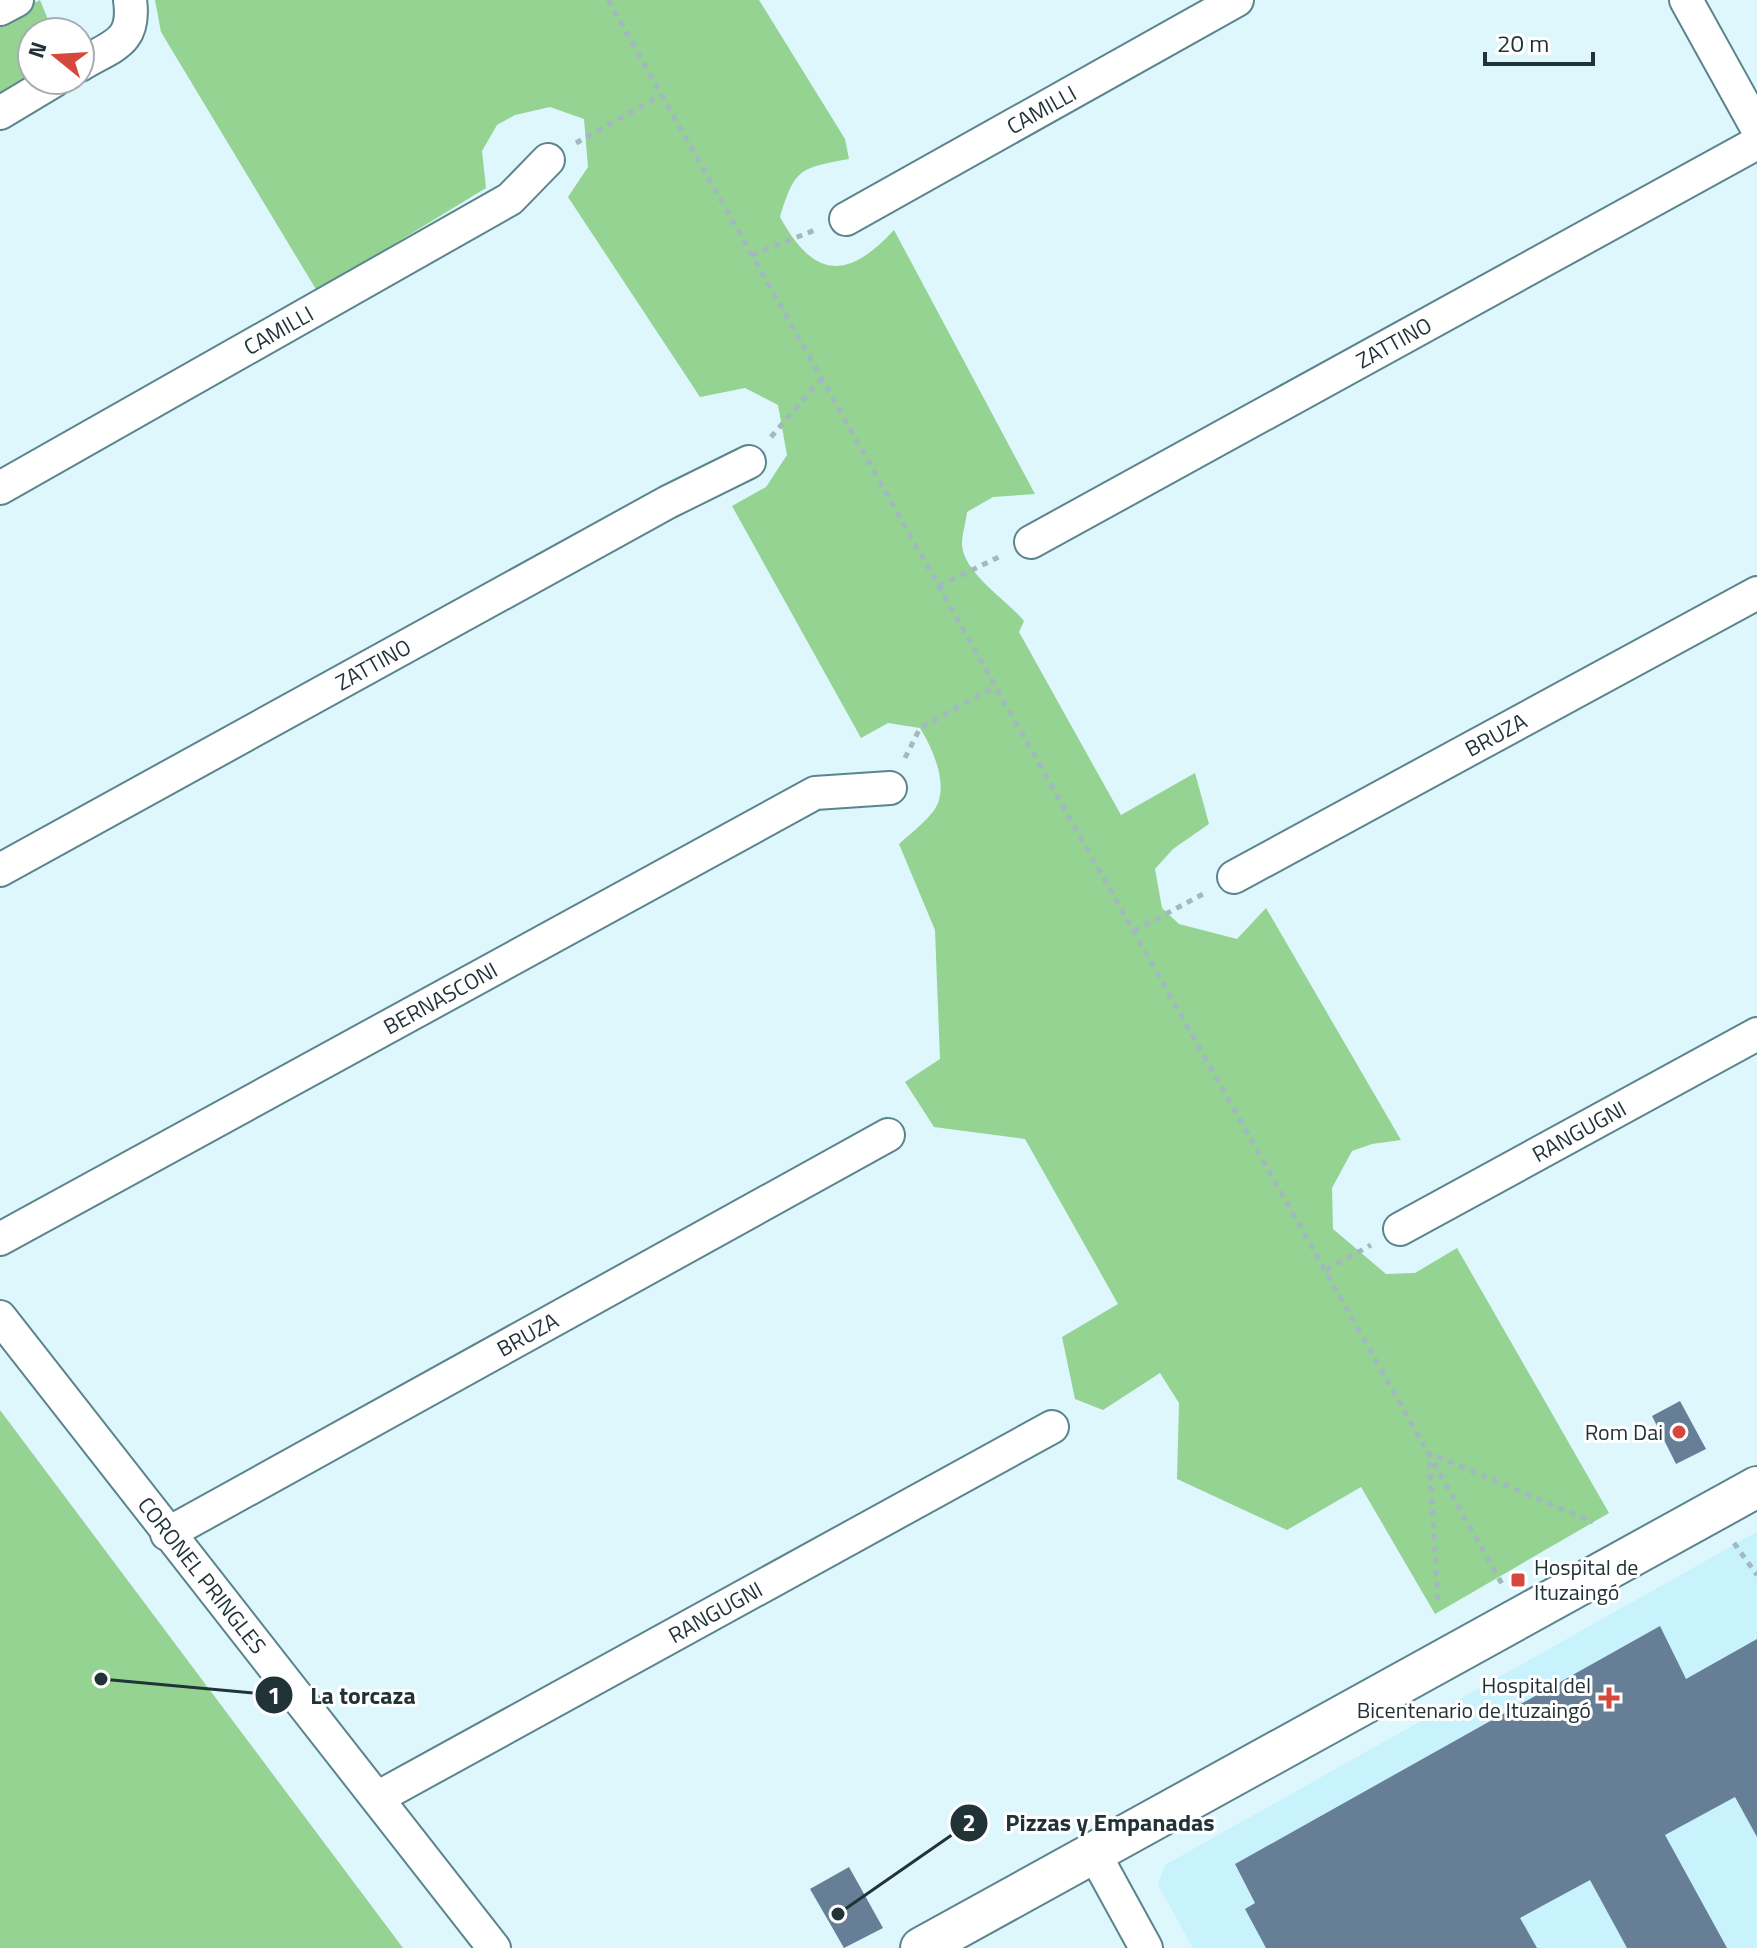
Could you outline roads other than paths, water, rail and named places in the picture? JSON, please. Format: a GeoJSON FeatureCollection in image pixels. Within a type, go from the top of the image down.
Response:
{"type":"FeatureCollection","features":[{"type":"Feature","properties":{"kind":"street"},"geometry":{"type":"LineString","coordinates":[[0,9],[17,0]]}},
{"type":"Feature","properties":{"kind":"street"},"geometry":{"type":"LineString","coordinates":[[96,55],[127,37],[133,22],[130,0]]}},
{"type":"Feature","properties":{"kind":"street","name":"CAMILLI"},"geometry":{"type":"LineString","coordinates":[[846,219],[1237,0]]}},
{"type":"Feature","properties":{"kind":"street"},"geometry":{"type":"LineString","coordinates":[[1689,1],[1757,128]]}},
{"type":"Feature","properties":{"kind":"street"},"geometry":{"type":"LineString","coordinates":[[0,113],[28,96]]}},
{"type":"Feature","properties":{"kind":"street","name":"ZATTINO"},"geometry":{"type":"LineString","coordinates":[[1031,542],[1757,143]]}},
{"type":"Feature","properties":{"kind":"street","name":"CAMILLI"},"geometry":{"type":"LineString","coordinates":[[0,488],[510,199],[548,160]]}},
{"type":"Feature","properties":{"kind":"street","name":"ZATTINO"},"geometry":{"type":"LineString","coordinates":[[0,870],[668,502],[749,462]]}},
{"type":"Feature","properties":{"kind":"street","name":"BRUZA"},"geometry":{"type":"LineString","coordinates":[[1234,877],[1757,593]]}},
{"type":"Feature","properties":{"kind":"street","name":"BERNASCONI"},"geometry":{"type":"LineString","coordinates":[[0,1239],[815,793],[890,788]]}},
{"type":"Feature","properties":{"kind":"street","name":"RANGUGNI"},"geometry":{"type":"LineString","coordinates":[[1400,1229],[1757,1034]]}},
{"type":"Feature","properties":{"kind":"street","name":"BRUZA"},"geometry":{"type":"LineString","coordinates":[[167,1534],[888,1135]]}},
{"type":"Feature","properties":{"kind":"street","name":"CORONEL PRINGLES"},"geometry":{"type":"LineString","coordinates":[[0,1317],[494,1948]]}},
{"type":"Feature","properties":{"kind":"street","name":"RANGUGNI"},"geometry":{"type":"LineString","coordinates":[[377,1798],[1052,1427]]}},
{"type":"Feature","properties":{"kind":"street"},"geometry":{"type":"LineString","coordinates":[[921,1948],[1522,1620],[1757,1487]]}},
{"type":"Feature","properties":{"kind":"street"},"geometry":{"type":"LineString","coordinates":[[1095,1855],[1146,1948]]}},
{"type":"Feature","properties":{"kind":"place","name":"Rom Dai"},"geometry":{"type":"Point","coordinates":[1679,1432]}},
{"type":"Feature","properties":{"kind":"place","name":"Hospital de Ituzaingó"},"geometry":{"type":"Point","coordinates":[1518,1580]}},
{"type":"Feature","properties":{"kind":"place","name":"La torcaza"},"geometry":{"type":"Point","coordinates":[101,1679]}},
{"type":"Feature","properties":{"kind":"place","name":"Hospital del Bicentenario de Ituzaingó"},"geometry":{"type":"Point","coordinates":[1609,1698]}},
{"type":"Feature","properties":{"kind":"place","name":"Pizzas y Empanadas"},"geometry":{"type":"Point","coordinates":[838,1914]}}]}
